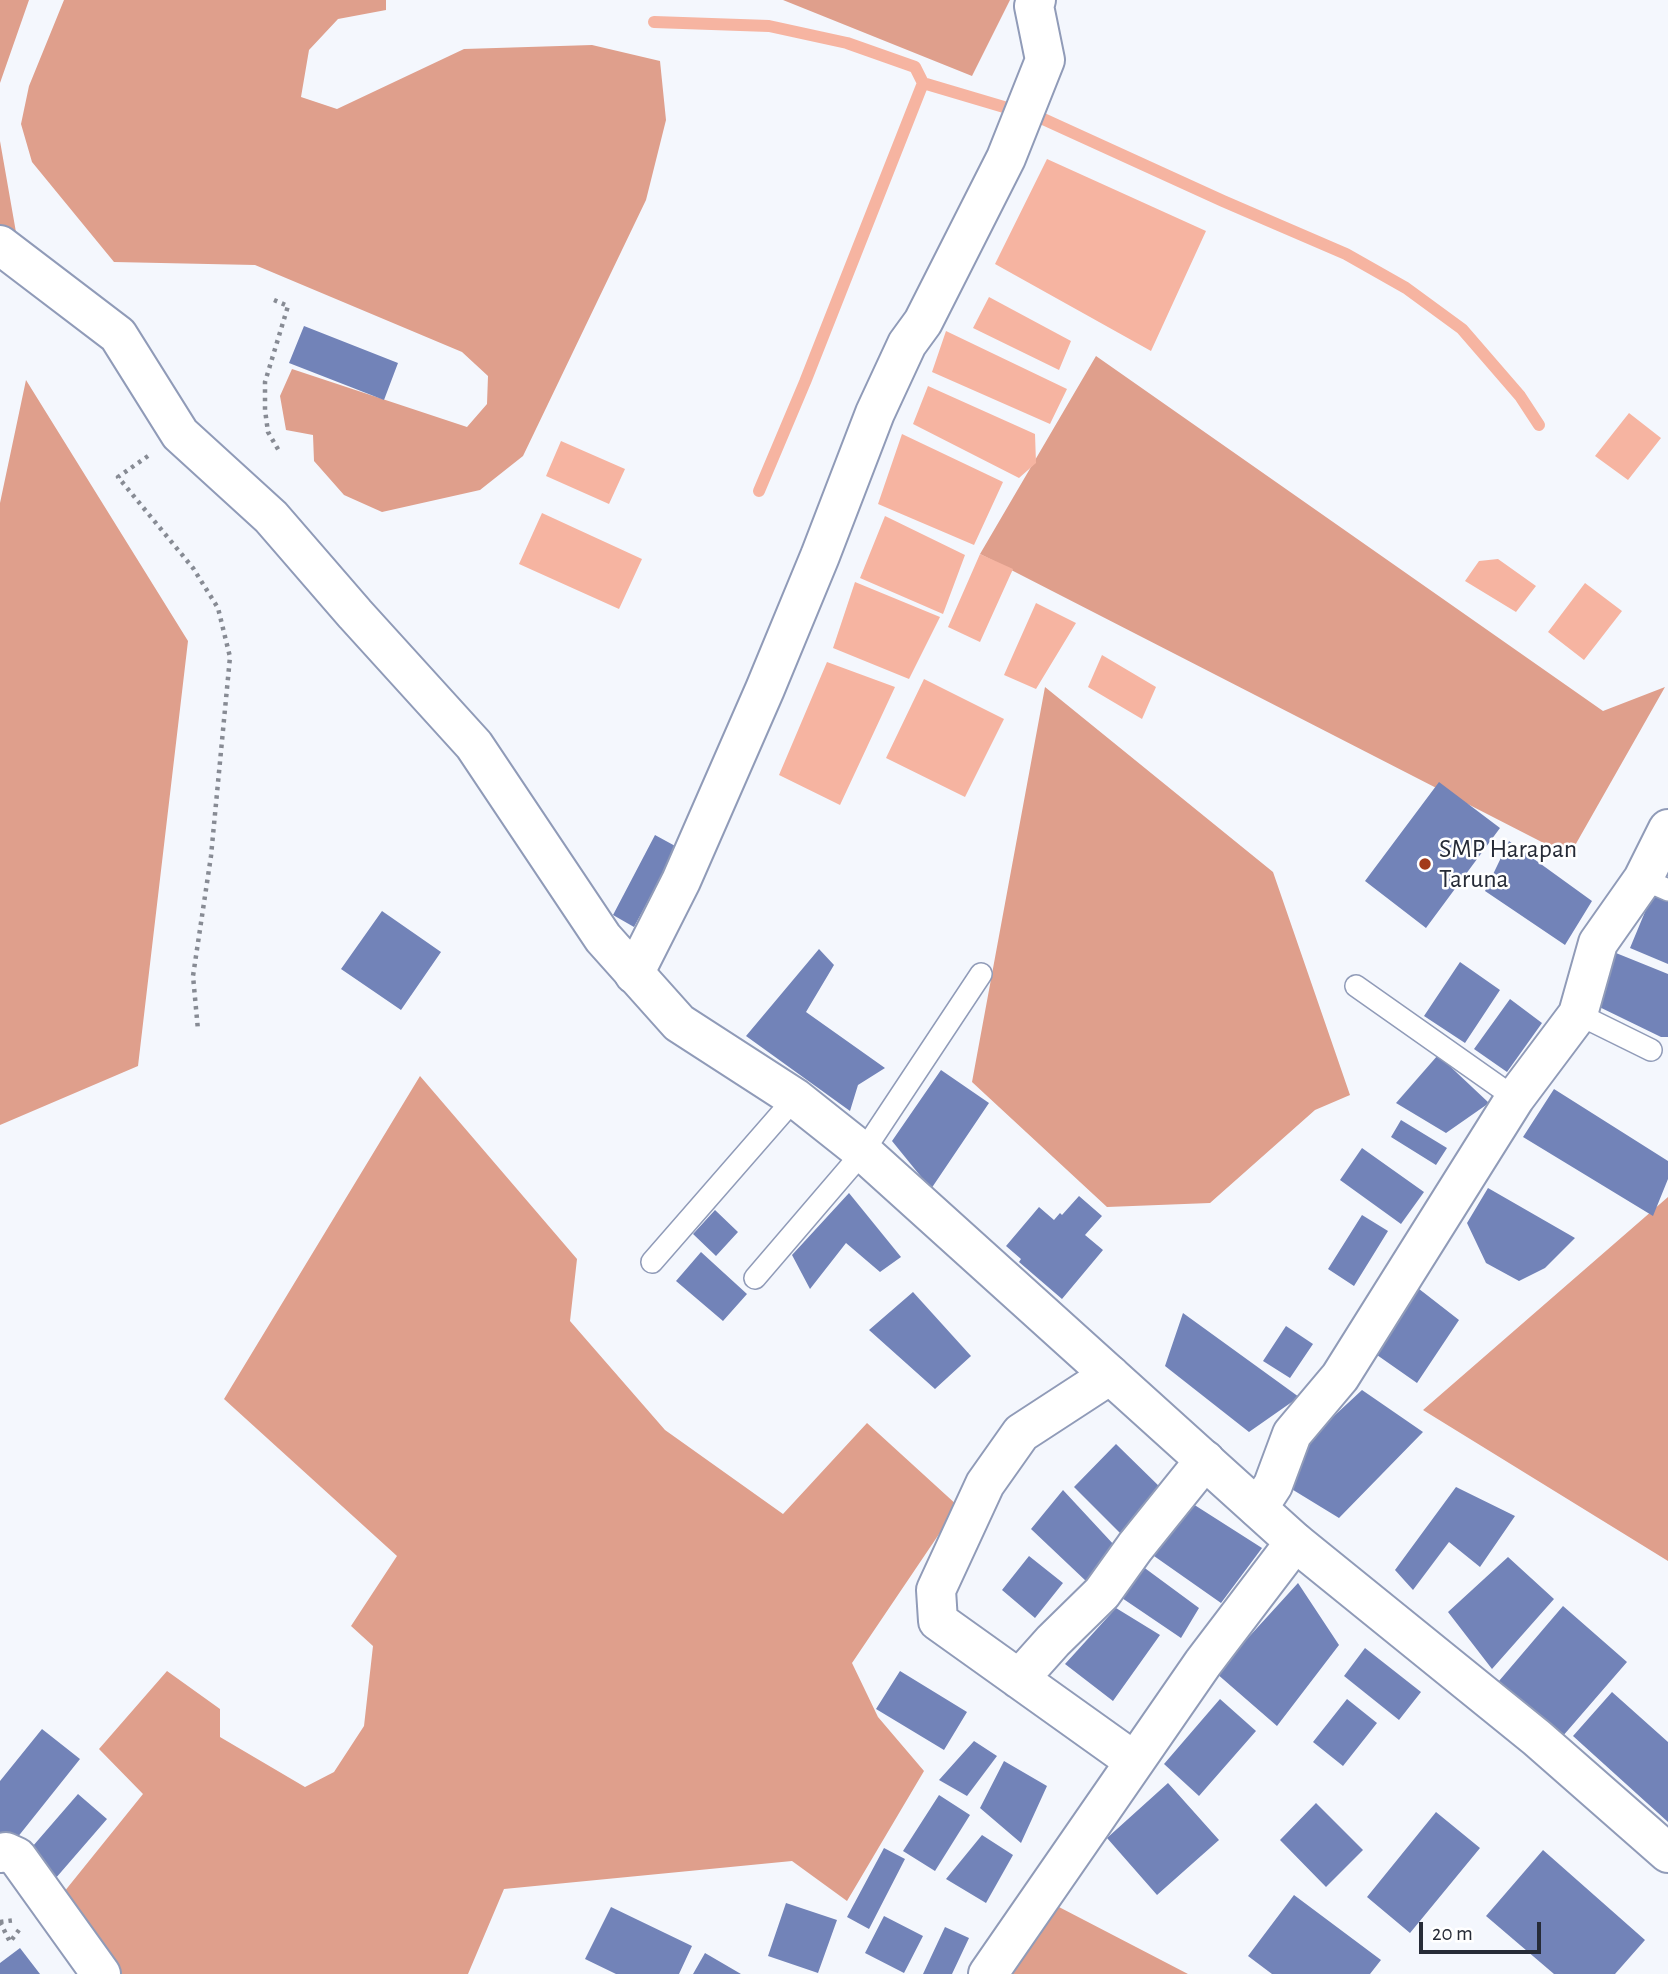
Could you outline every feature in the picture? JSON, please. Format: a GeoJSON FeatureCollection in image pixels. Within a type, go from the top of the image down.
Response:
{"type":"FeatureCollection","features":[{"type":"Feature","properties":{"kind":"street"},"geometry":{"type":"LineString","coordinates":[[634,974],[691,860],[765,690],[875,413],[907,344],[923,322],[1006,158],[1045,60],[1034,6],[1036,0]]}},
{"type":"Feature","properties":{"kind":"street"},"geometry":{"type":"LineString","coordinates":[[0,245],[118,335],[180,434],[271,517],[474,745],[603,938],[679,1023],[796,1098],[863,1152],[1296,1542],[1537,1738],[1668,1853]]}},
{"type":"Feature","properties":{"kind":"street"},"geometry":{"type":"LineString","coordinates":[[1258,1508],[1273,1485],[1292,1434],[1340,1377],[1515,1098],[1577,1014],[1598,943],[1655,885],[1668,829]]}},
{"type":"Feature","properties":{"kind":"street"},"geometry":{"type":"LineString","coordinates":[[1110,1375],[1021,1433],[985,1483],[936,1590],[938,1621],[1134,1761]]}},
{"type":"Feature","properties":{"kind":"street"},"geometry":{"type":"LineString","coordinates":[[1019,1679],[1102,1592],[1205,1460]]}},
{"type":"Feature","properties":{"kind":"street"},"geometry":{"type":"LineString","coordinates":[[988,1974],[1203,1663],[1296,1542]]}},
{"type":"Feature","properties":{"kind":"street"},"geometry":{"type":"LineString","coordinates":[[0,1853],[6,1852],[17,1857],[101,1974]]}},
{"type":"Feature","properties":{"kind":"lane"},"geometry":{"type":"LineString","coordinates":[[755,1278],[863,1152],[981,974]]}},
{"type":"Feature","properties":{"kind":"lane"},"geometry":{"type":"LineString","coordinates":[[1356,986],[1515,1098]]}},
{"type":"Feature","properties":{"kind":"lane"},"geometry":{"type":"LineString","coordinates":[[1577,1014],[1651,1050]]}},
{"type":"Feature","properties":{"kind":"lane"},"geometry":{"type":"LineString","coordinates":[[653,1262],[796,1098]]}},
{"type":"Feature","properties":{"kind":"path"},"geometry":{"type":"LineString","coordinates":[[274,300],[288,306],[265,382],[264,410],[268,432],[279,451]]}},
{"type":"Feature","properties":{"kind":"path"},"geometry":{"type":"LineString","coordinates":[[180,434],[118,477],[193,568],[212,598],[218,608],[230,657],[211,856],[194,976],[198,1030]]}},
{"type":"Feature","properties":{"kind":"path"},"geometry":{"type":"LineString","coordinates":[[0,1922],[10,1942],[22,1927]]}},
{"type":"Feature","properties":{"kind":"shaded area"},"geometry":{"type":"Polygon","coordinates":[[[0,0],[29,0],[0,83],[0,0]]]}},
{"type":"Feature","properties":{"kind":"shaded area"},"geometry":{"type":"Polygon","coordinates":[[[64,0],[386,0],[386,10],[338,19],[309,50],[301,97],[337,109],[464,49],[592,45],[660,61],[666,120],[646,200],[523,456],[480,490],[382,512],[344,495],[314,461],[313,435],[286,430],[280,396],[292,369],[467,427],[487,404],[488,376],[462,352],[255,265],[114,262],[32,162],[21,124],[29,86],[64,0]]]}},
{"type":"Feature","properties":{"kind":"shaded area"},"geometry":{"type":"Polygon","coordinates":[[[783,0],[1010,0],[972,76],[783,0]]]}},
{"type":"Feature","properties":{"kind":"shaded area"},"geometry":{"type":"Polygon","coordinates":[[[0,141],[17,238],[0,227],[0,141]]]}},
{"type":"Feature","properties":{"kind":"shaded area"},"geometry":{"type":"Polygon","coordinates":[[[1047,159],[1206,231],[1151,351],[995,264],[1047,159]]]}},
{"type":"Feature","properties":{"kind":"shaded area"},"geometry":{"type":"Polygon","coordinates":[[[989,297],[1071,341],[1059,370],[973,328],[989,297]]]}},
{"type":"Feature","properties":{"kind":"shaded area"},"geometry":{"type":"Polygon","coordinates":[[[946,331],[1067,389],[1050,424],[932,372],[946,331]]]}},
{"type":"Feature","properties":{"kind":"shaded area"},"geometry":{"type":"Polygon","coordinates":[[[1096,356],[1603,711],[1665,687],[1569,856],[980,554],[1096,356]]]}},
{"type":"Feature","properties":{"kind":"shaded area"},"geometry":{"type":"Polygon","coordinates":[[[26,380],[188,641],[138,1066],[0,1125],[0,503],[26,380]]]}},
{"type":"Feature","properties":{"kind":"shaded area"},"geometry":{"type":"Polygon","coordinates":[[[928,386],[1035,434],[1036,463],[1019,478],[913,424],[928,386]]]}},
{"type":"Feature","properties":{"kind":"shaded area"},"geometry":{"type":"Polygon","coordinates":[[[1629,413],[1661,438],[1628,480],[1595,456],[1629,413]]]}},
{"type":"Feature","properties":{"kind":"shaded area"},"geometry":{"type":"Polygon","coordinates":[[[902,434],[1003,482],[974,545],[878,504],[902,434]]]}},
{"type":"Feature","properties":{"kind":"shaded area"},"geometry":{"type":"Polygon","coordinates":[[[561,441],[625,469],[609,504],[546,476],[561,441]]]}},
{"type":"Feature","properties":{"kind":"shaded area"},"geometry":{"type":"Polygon","coordinates":[[[542,513],[642,559],[619,609],[519,564],[542,513]]]}},
{"type":"Feature","properties":{"kind":"shaded area"},"geometry":{"type":"Polygon","coordinates":[[[885,516],[965,555],[943,614],[860,578],[885,516]]]}},
{"type":"Feature","properties":{"kind":"shaded area"},"geometry":{"type":"Polygon","coordinates":[[[980,554],[1013,569],[980,642],[948,627],[980,554]]]}},
{"type":"Feature","properties":{"kind":"shaded area"},"geometry":{"type":"Polygon","coordinates":[[[1498,559],[1536,586],[1516,612],[1465,581],[1479,561],[1498,559]]]}},
{"type":"Feature","properties":{"kind":"shaded area"},"geometry":{"type":"Polygon","coordinates":[[[855,582],[940,617],[909,679],[833,648],[855,582]]]}},
{"type":"Feature","properties":{"kind":"shaded area"},"geometry":{"type":"Polygon","coordinates":[[[1585,583],[1622,611],[1584,660],[1548,632],[1585,583]]]}},
{"type":"Feature","properties":{"kind":"shaded area"},"geometry":{"type":"Polygon","coordinates":[[[1036,603],[1076,623],[1036,689],[1004,675],[1036,603]]]}},
{"type":"Feature","properties":{"kind":"shaded area"},"geometry":{"type":"Polygon","coordinates":[[[1102,655],[1156,687],[1142,719],[1088,687],[1102,655]]]}},
{"type":"Feature","properties":{"kind":"shaded area"},"geometry":{"type":"Polygon","coordinates":[[[827,662],[895,687],[840,805],[779,775],[827,662]]]}},
{"type":"Feature","properties":{"kind":"shaded area"},"geometry":{"type":"Polygon","coordinates":[[[924,679],[1004,719],[965,797],[886,758],[924,679]]]}},
{"type":"Feature","properties":{"kind":"shaded area"},"geometry":{"type":"Polygon","coordinates":[[[1045,687],[1273,872],[1350,1095],[1315,1110],[1210,1203],[1107,1207],[972,1082],[1045,687]]]}},
{"type":"Feature","properties":{"kind":"shaded area"},"geometry":{"type":"Polygon","coordinates":[[[420,1076],[577,1259],[570,1321],[665,1430],[783,1514],[867,1423],[958,1506],[852,1663],[878,1717],[924,1771],[847,1901],[792,1861],[504,1889],[468,1974],[114,1974],[64,1892],[143,1794],[99,1749],[167,1671],[220,1709],[220,1737],[305,1787],[334,1772],[364,1726],[373,1646],[351,1626],[397,1556],[224,1399],[420,1076]]]}},
{"type":"Feature","properties":{"kind":"shaded area"},"geometry":{"type":"Polygon","coordinates":[[[1668,1197],[1668,1561],[1423,1410],[1668,1197]]]}},
{"type":"Feature","properties":{"kind":"shaded area"},"geometry":{"type":"Polygon","coordinates":[[[1032,1893],[1188,1974],[987,1974],[1032,1893]]]}},
{"type":"Feature","properties":{"kind":"building"},"geometry":{"type":"Polygon","coordinates":[[[304,326],[398,363],[384,400],[289,363],[304,326]]]}},
{"type":"Feature","properties":{"kind":"building"},"geometry":{"type":"Polygon","coordinates":[[[1439,782],[1500,828],[1426,928],[1365,881],[1439,782]]]}},
{"type":"Feature","properties":{"kind":"building"},"geometry":{"type":"Polygon","coordinates":[[[655,835],[677,847],[634,927],[613,915],[655,835]]]}},
{"type":"Feature","properties":{"kind":"building"},"geometry":{"type":"Polygon","coordinates":[[[1509,841],[1592,901],[1565,945],[1485,891],[1509,841]]]}},
{"type":"Feature","properties":{"kind":"building"},"geometry":{"type":"Polygon","coordinates":[[[1652,895],[1668,901],[1668,964],[1630,948],[1652,895]]]}},
{"type":"Feature","properties":{"kind":"building"},"geometry":{"type":"Polygon","coordinates":[[[382,911],[441,952],[401,1010],[341,969],[382,911]]]}},
{"type":"Feature","properties":{"kind":"building"},"geometry":{"type":"Polygon","coordinates":[[[819,949],[834,965],[806,1012],[885,1068],[858,1085],[850,1111],[746,1036],[819,949]]]}},
{"type":"Feature","properties":{"kind":"building"},"geometry":{"type":"Polygon","coordinates":[[[1616,953],[1668,974],[1668,1037],[1661,1037],[1587,1001],[1616,953]]]}},
{"type":"Feature","properties":{"kind":"building"},"geometry":{"type":"Polygon","coordinates":[[[1460,962],[1500,990],[1465,1043],[1424,1016],[1460,962]]]}},
{"type":"Feature","properties":{"kind":"building"},"geometry":{"type":"Polygon","coordinates":[[[1510,999],[1542,1023],[1507,1072],[1474,1049],[1510,999]]]}},
{"type":"Feature","properties":{"kind":"building"},"geometry":{"type":"Polygon","coordinates":[[[1438,1055],[1489,1103],[1446,1133],[1396,1103],[1438,1055]]]}},
{"type":"Feature","properties":{"kind":"building"},"geometry":{"type":"Polygon","coordinates":[[[941,1070],[989,1103],[931,1189],[892,1141],[941,1070]]]}},
{"type":"Feature","properties":{"kind":"building"},"geometry":{"type":"Polygon","coordinates":[[[1554,1089],[1668,1161],[1668,1179],[1653,1216],[1523,1137],[1554,1089]]]}},
{"type":"Feature","properties":{"kind":"building"},"geometry":{"type":"Polygon","coordinates":[[[1401,1120],[1447,1148],[1436,1165],[1391,1137],[1401,1120]]]}},
{"type":"Feature","properties":{"kind":"building"},"geometry":{"type":"Polygon","coordinates":[[[1362,1148],[1424,1192],[1401,1224],[1340,1180],[1362,1148]]]}},
{"type":"Feature","properties":{"kind":"building"},"geometry":{"type":"Polygon","coordinates":[[[1488,1188],[1575,1238],[1545,1268],[1519,1281],[1486,1263],[1467,1223],[1488,1188]]]}},
{"type":"Feature","properties":{"kind":"building"},"geometry":{"type":"Polygon","coordinates":[[[849,1193],[901,1257],[880,1272],[846,1243],[810,1289],[792,1255],[849,1193]]]}},
{"type":"Feature","properties":{"kind":"building"},"geometry":{"type":"Polygon","coordinates":[[[1079,1196],[1102,1216],[1085,1235],[1103,1250],[1062,1299],[1019,1262],[1021,1259],[1006,1246],[1039,1207],[1054,1220],[1079,1196]]]}},
{"type":"Feature","properties":{"kind":"building"},"geometry":{"type":"Polygon","coordinates":[[[715,1210],[738,1232],[716,1256],[693,1234],[715,1210]]]}},
{"type":"Feature","properties":{"kind":"building"},"geometry":{"type":"Polygon","coordinates":[[[1362,1215],[1388,1231],[1354,1286],[1328,1269],[1362,1215]]]}},
{"type":"Feature","properties":{"kind":"building"},"geometry":{"type":"Polygon","coordinates":[[[701,1252],[747,1294],[723,1321],[676,1281],[701,1252]]]}},
{"type":"Feature","properties":{"kind":"building"},"geometry":{"type":"Polygon","coordinates":[[[1414,1285],[1459,1320],[1417,1383],[1377,1355],[1414,1285]]]}},
{"type":"Feature","properties":{"kind":"building"},"geometry":{"type":"Polygon","coordinates":[[[913,1292],[971,1356],[935,1389],[869,1330],[913,1292]]]}},
{"type":"Feature","properties":{"kind":"building"},"geometry":{"type":"Polygon","coordinates":[[[1183,1313],[1299,1397],[1249,1432],[1165,1366],[1183,1313]]]}},
{"type":"Feature","properties":{"kind":"building"},"geometry":{"type":"Polygon","coordinates":[[[1286,1326],[1313,1344],[1290,1378],[1263,1361],[1286,1326]]]}},
{"type":"Feature","properties":{"kind":"building"},"geometry":{"type":"Polygon","coordinates":[[[1362,1390],[1423,1432],[1339,1518],[1285,1485],[1305,1443],[1362,1390]]]}},
{"type":"Feature","properties":{"kind":"building"},"geometry":{"type":"Polygon","coordinates":[[[1116,1444],[1164,1491],[1122,1535],[1074,1487],[1116,1444]]]}},
{"type":"Feature","properties":{"kind":"building"},"geometry":{"type":"Polygon","coordinates":[[[1456,1487],[1515,1516],[1480,1567],[1449,1542],[1413,1590],[1395,1570],[1456,1487]]]}},
{"type":"Feature","properties":{"kind":"building"},"geometry":{"type":"Polygon","coordinates":[[[1063,1490],[1115,1546],[1087,1582],[1031,1529],[1063,1490]]]}},
{"type":"Feature","properties":{"kind":"building"},"geometry":{"type":"Polygon","coordinates":[[[1193,1504],[1262,1548],[1221,1603],[1154,1556],[1193,1504]]]}},
{"type":"Feature","properties":{"kind":"building"},"geometry":{"type":"Polygon","coordinates":[[[1029,1556],[1063,1583],[1035,1618],[1002,1590],[1029,1556]]]}},
{"type":"Feature","properties":{"kind":"building"},"geometry":{"type":"Polygon","coordinates":[[[1508,1557],[1554,1599],[1492,1669],[1448,1612],[1508,1557]]]}},
{"type":"Feature","properties":{"kind":"building"},"geometry":{"type":"Polygon","coordinates":[[[1142,1566],[1199,1608],[1181,1638],[1119,1596],[1142,1566]]]}},
{"type":"Feature","properties":{"kind":"building"},"geometry":{"type":"Polygon","coordinates":[[[1298,1583],[1339,1645],[1277,1726],[1216,1673],[1298,1583]]]}},
{"type":"Feature","properties":{"kind":"building"},"geometry":{"type":"Polygon","coordinates":[[[1563,1606],[1627,1662],[1562,1737],[1499,1681],[1563,1606]]]}},
{"type":"Feature","properties":{"kind":"building"},"geometry":{"type":"Polygon","coordinates":[[[1116,1608],[1160,1635],[1113,1701],[1065,1664],[1116,1608]]]}},
{"type":"Feature","properties":{"kind":"building"},"geometry":{"type":"Polygon","coordinates":[[[1365,1648],[1421,1692],[1399,1720],[1344,1676],[1365,1648]]]}},
{"type":"Feature","properties":{"kind":"building"},"geometry":{"type":"Polygon","coordinates":[[[900,1671],[967,1712],[944,1750],[876,1709],[900,1671]]]}},
{"type":"Feature","properties":{"kind":"building"},"geometry":{"type":"Polygon","coordinates":[[[1612,1692],[1668,1742],[1668,1822],[1573,1736],[1612,1692]]]}},
{"type":"Feature","properties":{"kind":"building"},"geometry":{"type":"Polygon","coordinates":[[[1220,1699],[1256,1731],[1199,1796],[1164,1764],[1220,1699]]]}},
{"type":"Feature","properties":{"kind":"building"},"geometry":{"type":"Polygon","coordinates":[[[1347,1699],[1377,1723],[1343,1766],[1313,1742],[1347,1699]]]}},
{"type":"Feature","properties":{"kind":"building"},"geometry":{"type":"Polygon","coordinates":[[[42,1729],[80,1759],[9,1848],[0,1841],[0,1781],[42,1729]]]}},
{"type":"Feature","properties":{"kind":"building"},"geometry":{"type":"Polygon","coordinates":[[[974,1741],[997,1756],[967,1796],[939,1780],[974,1741]]]}},
{"type":"Feature","properties":{"kind":"building"},"geometry":{"type":"Polygon","coordinates":[[[1004,1761],[1047,1786],[1021,1843],[980,1808],[1004,1761]]]}},
{"type":"Feature","properties":{"kind":"building"},"geometry":{"type":"Polygon","coordinates":[[[1168,1783],[1219,1840],[1157,1895],[1107,1838],[1168,1783]]]}},
{"type":"Feature","properties":{"kind":"building"},"geometry":{"type":"Polygon","coordinates":[[[78,1794],[107,1819],[55,1879],[26,1854],[78,1794]]]}},
{"type":"Feature","properties":{"kind":"building"},"geometry":{"type":"Polygon","coordinates":[[[939,1795],[970,1815],[935,1871],[903,1851],[939,1795]]]}},
{"type":"Feature","properties":{"kind":"building"},"geometry":{"type":"Polygon","coordinates":[[[1316,1803],[1363,1850],[1326,1887],[1280,1840],[1316,1803]]]}},
{"type":"Feature","properties":{"kind":"building"},"geometry":{"type":"Polygon","coordinates":[[[1436,1812],[1480,1848],[1410,1933],[1367,1897],[1436,1812]]]}},
{"type":"Feature","properties":{"kind":"building"},"geometry":{"type":"Polygon","coordinates":[[[982,1835],[1013,1855],[986,1903],[946,1879],[982,1835]]]}},
{"type":"Feature","properties":{"kind":"building"},"geometry":{"type":"Polygon","coordinates":[[[884,1848],[905,1859],[869,1929],[847,1917],[884,1848]]]}},
{"type":"Feature","properties":{"kind":"building"},"geometry":{"type":"Polygon","coordinates":[[[1543,1850],[1645,1940],[1615,1974],[1554,1974],[1486,1916],[1543,1850]]]}},
{"type":"Feature","properties":{"kind":"building"},"geometry":{"type":"Polygon","coordinates":[[[1294,1895],[1381,1960],[1370,1974],[1272,1974],[1248,1956],[1294,1895]]]}},
{"type":"Feature","properties":{"kind":"building"},"geometry":{"type":"Polygon","coordinates":[[[786,1903],[837,1920],[818,1973],[768,1956],[786,1903]]]}},
{"type":"Feature","properties":{"kind":"building"},"geometry":{"type":"Polygon","coordinates":[[[611,1907],[692,1946],[679,1974],[616,1974],[585,1959],[611,1907]]]}},
{"type":"Feature","properties":{"kind":"building"},"geometry":{"type":"Polygon","coordinates":[[[884,1916],[923,1936],[904,1973],[865,1953],[884,1916]]]}},
{"type":"Feature","properties":{"kind":"building"},"geometry":{"type":"Polygon","coordinates":[[[945,1927],[969,1938],[952,1974],[923,1974],[945,1927]]]}},
{"type":"Feature","properties":{"kind":"building"},"geometry":{"type":"Polygon","coordinates":[[[20,1948],[40,1974],[0,1974],[0,1963],[20,1948]]]}},
{"type":"Feature","properties":{"kind":"building"},"geometry":{"type":"Polygon","coordinates":[[[705,1953],[741,1974],[693,1974],[705,1953]]]}},
{"type":"Feature","properties":{"kind":"waterway"},"geometry":{"type":"LineString","coordinates":[[654,22],[769,26],[847,43],[915,67],[923,83],[759,491]]}},
{"type":"Feature","properties":{"kind":"waterway"},"geometry":{"type":"LineString","coordinates":[[923,83],[1041,118],[1346,254],[1406,288],[1462,329],[1520,396],[1539,425]]}},
{"type":"Feature","properties":{"kind":"place","name":"SMP Harapan Taruna"},"geometry":{"type":"Point","coordinates":[1425,864]}}]}
